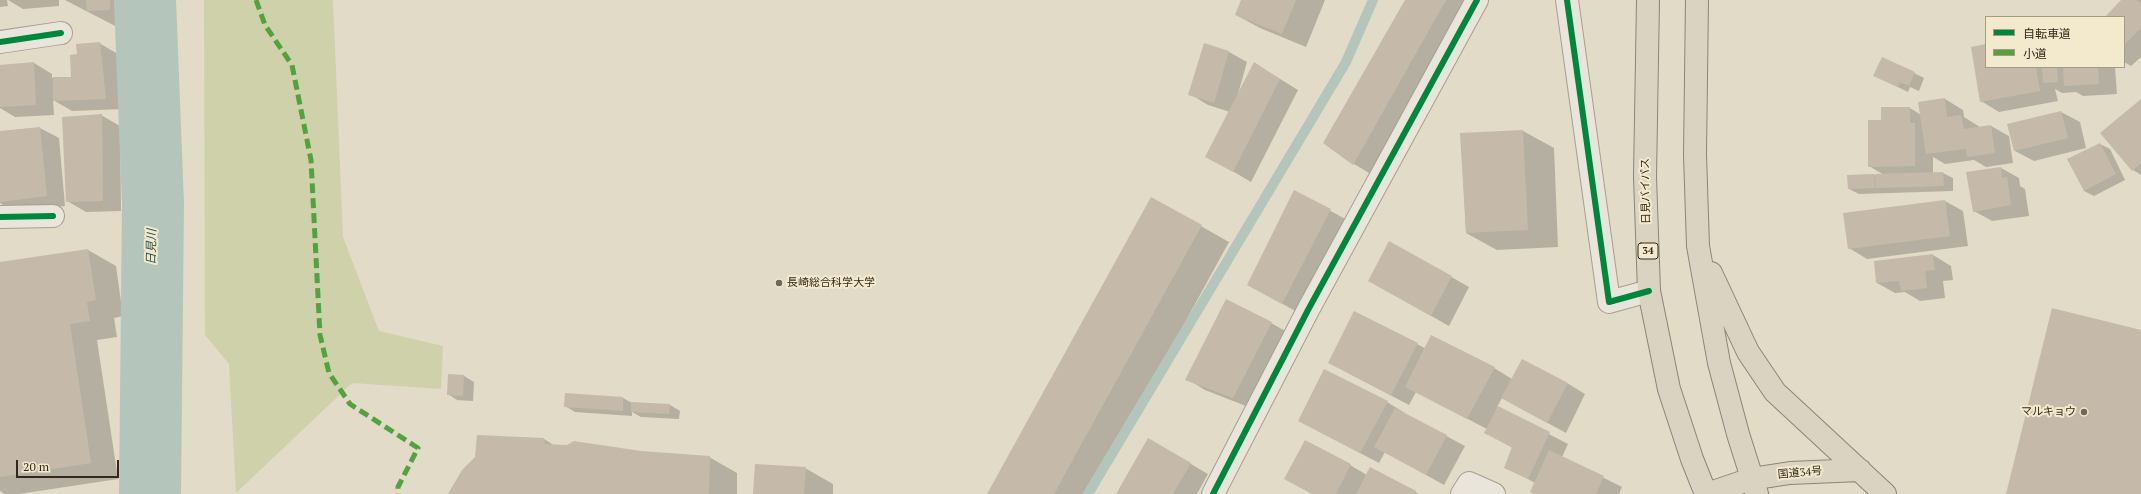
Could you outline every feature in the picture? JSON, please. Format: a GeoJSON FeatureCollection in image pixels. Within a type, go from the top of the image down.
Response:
{"type":"FeatureCollection","features":[{"type":"Feature","properties":{"kind":"highway","name":"日見バイパス"},"geometry":{"type":"LineString","coordinates":[[1648,0],[1645,177],[1649,291],[1669,389],[1692,459],[1707,494]]}},
{"type":"Feature","properties":{"kind":"highway"},"geometry":{"type":"LineString","coordinates":[[1697,0],[1695,155],[1698,246],[1719,363],[1754,487]]}},
{"type":"Feature","properties":{"kind":"highway"},"geometry":{"type":"LineString","coordinates":[[1698,246],[1748,352],[1775,392],[1814,430],[1885,494]]}},
{"type":"Feature","properties":{"kind":"highway","name":"国道34号"},"geometry":{"type":"LineString","coordinates":[[1707,494],[1754,487],[1790,473],[1860,470]]}},
{"type":"Feature","properties":{"kind":"street"},"geometry":{"type":"LineString","coordinates":[[1213,494],[1308,310],[1477,0]]}},
{"type":"Feature","properties":{"kind":"street"},"geometry":{"type":"LineString","coordinates":[[1567,0],[1609,302],[1649,291]]}},
{"type":"Feature","properties":{"kind":"street"},"geometry":{"type":"LineString","coordinates":[[0,42],[61,33]]}},
{"type":"Feature","properties":{"kind":"street"},"geometry":{"type":"LineString","coordinates":[[0,217],[53,216]]}},
{"type":"Feature","properties":{"kind":"street"},"geometry":{"type":"LineString","coordinates":[[1462,494],[1468,483],[1494,494]]}},
{"type":"Feature","properties":{"kind":"green space"},"geometry":{"type":"Polygon","coordinates":[[[204,0],[333,0],[343,237],[379,331],[443,346],[441,389],[352,383],[236,493],[229,364],[205,335],[204,0]]]}},
{"type":"Feature","properties":{"kind":"building"},"geometry":{"type":"Polygon","coordinates":[[[86,0],[110,0],[110,10],[87,11],[86,0]]]}},
{"type":"Feature","properties":{"kind":"building"},"geometry":{"type":"Polygon","coordinates":[[[1241,0],[1296,0],[1282,34],[1235,15],[1241,0]]]}},
{"type":"Feature","properties":{"kind":"building"},"geometry":{"type":"Polygon","coordinates":[[[1405,0],[1446,0],[1353,165],[1323,143],[1405,0]]]}},
{"type":"Feature","properties":{"kind":"building"},"geometry":{"type":"Polygon","coordinates":[[[2121,0],[2137,0],[2141,4],[2141,28],[2125,44],[2125,16],[2106,16],[2121,0]]]}},
{"type":"Feature","properties":{"kind":"building"},"geometry":{"type":"Polygon","coordinates":[[[100,42],[106,99],[53,101],[53,77],[71,77],[70,55],[77,54],[76,44],[100,42]]]}},
{"type":"Feature","properties":{"kind":"building"},"geometry":{"type":"Polygon","coordinates":[[[1204,43],[1229,51],[1214,103],[1188,95],[1204,43]]]}},
{"type":"Feature","properties":{"kind":"building"},"geometry":{"type":"Polygon","coordinates":[[[1985,44],[1985,68],[2036,68],[2040,91],[1980,102],[1971,47],[1985,44]]]}},
{"type":"Feature","properties":{"kind":"building"},"geometry":{"type":"Polygon","coordinates":[[[1882,57],[1915,72],[1909,86],[1900,82],[1898,87],[1873,76],[1882,57]]]}},
{"type":"Feature","properties":{"kind":"building"},"geometry":{"type":"Polygon","coordinates":[[[34,62],[36,105],[0,107],[0,65],[34,62]]]}},
{"type":"Feature","properties":{"kind":"building"},"geometry":{"type":"Polygon","coordinates":[[[1254,62],[1280,79],[1233,172],[1205,157],[1254,62]]]}},
{"type":"Feature","properties":{"kind":"building"},"geometry":{"type":"Polygon","coordinates":[[[2042,68],[2057,68],[2058,82],[2043,83],[2042,68]]]}},
{"type":"Feature","properties":{"kind":"building"},"geometry":{"type":"Polygon","coordinates":[[[2063,68],[2098,68],[2099,84],[2064,86],[2063,68]]]}},
{"type":"Feature","properties":{"kind":"building"},"geometry":{"type":"Polygon","coordinates":[[[1945,98],[1947,117],[1961,115],[1964,129],[1991,125],[1995,153],[1967,157],[1966,149],[1926,154],[1918,102],[1945,98]]]}},
{"type":"Feature","properties":{"kind":"building"},"geometry":{"type":"Polygon","coordinates":[[[2141,99],[2141,163],[2132,171],[2100,133],[2141,99]]]}},
{"type":"Feature","properties":{"kind":"building"},"geometry":{"type":"Polygon","coordinates":[[[1881,107],[1910,107],[1910,123],[1915,123],[1915,166],[1868,167],[1868,120],[1881,120],[1881,107]]]}},
{"type":"Feature","properties":{"kind":"building"},"geometry":{"type":"Polygon","coordinates":[[[2061,111],[2068,138],[2014,151],[2007,124],[2061,111]]]}},
{"type":"Feature","properties":{"kind":"building"},"geometry":{"type":"Polygon","coordinates":[[[102,114],[103,201],[66,202],[62,117],[102,114]]]}},
{"type":"Feature","properties":{"kind":"building"},"geometry":{"type":"Polygon","coordinates":[[[40,127],[47,196],[0,202],[0,131],[40,127]]]}},
{"type":"Feature","properties":{"kind":"building"},"geometry":{"type":"Polygon","coordinates":[[[1523,130],[1528,230],[1466,233],[1460,133],[1523,130]]]}},
{"type":"Feature","properties":{"kind":"building"},"geometry":{"type":"Polygon","coordinates":[[[2100,143],[2116,174],[2084,191],[2067,159],[2100,143]]]}},
{"type":"Feature","properties":{"kind":"building"},"geometry":{"type":"Polygon","coordinates":[[[2001,167],[2002,178],[2007,177],[2011,205],[1973,212],[1966,172],[2001,167]]]}},
{"type":"Feature","properties":{"kind":"building"},"geometry":{"type":"Polygon","coordinates":[[[1943,172],[1944,186],[1876,188],[1875,174],[1943,172]]]}},
{"type":"Feature","properties":{"kind":"building"},"geometry":{"type":"Polygon","coordinates":[[[1874,174],[1875,188],[1848,189],[1847,175],[1874,174]]]}},
{"type":"Feature","properties":{"kind":"building"},"geometry":{"type":"Polygon","coordinates":[[[1294,190],[1331,209],[1282,304],[1247,285],[1294,190]]]}},
{"type":"Feature","properties":{"kind":"building"},"geometry":{"type":"Polygon","coordinates":[[[1151,197],[1202,225],[1054,494],[987,494],[1151,197]]]}},
{"type":"Feature","properties":{"kind":"building"},"geometry":{"type":"Polygon","coordinates":[[[1945,200],[1950,236],[1848,249],[1843,213],[1945,200]]]}},
{"type":"Feature","properties":{"kind":"building"},"geometry":{"type":"Polygon","coordinates":[[[1389,241],[1452,276],[1431,316],[1368,281],[1389,241]]]}},
{"type":"Feature","properties":{"kind":"building"},"geometry":{"type":"Polygon","coordinates":[[[88,249],[96,300],[87,302],[90,321],[70,324],[91,463],[0,477],[0,262],[88,249]]]}},
{"type":"Feature","properties":{"kind":"building"},"geometry":{"type":"Polygon","coordinates":[[[1933,254],[1935,270],[1925,271],[1927,288],[1901,291],[1899,281],[1876,283],[1874,261],[1933,254]]]}},
{"type":"Feature","properties":{"kind":"building"},"geometry":{"type":"Polygon","coordinates":[[[1226,299],[1272,322],[1233,398],[1185,380],[1226,299]]]}},
{"type":"Feature","properties":{"kind":"building","name":"マルキョウ"},"geometry":{"type":"Polygon","coordinates":[[[2052,308],[2141,330],[2141,494],[2006,494],[2052,308]]]}},
{"type":"Feature","properties":{"kind":"building"},"geometry":{"type":"Polygon","coordinates":[[[1354,311],[1418,343],[1391,395],[1328,363],[1354,311]]]}},
{"type":"Feature","properties":{"kind":"building"},"geometry":{"type":"Polygon","coordinates":[[[1431,335],[1495,367],[1467,419],[1405,387],[1431,335]]]}},
{"type":"Feature","properties":{"kind":"building"},"geometry":{"type":"Polygon","coordinates":[[[1522,359],[1568,383],[1547,423],[1501,398],[1522,359]]]}},
{"type":"Feature","properties":{"kind":"building"},"geometry":{"type":"Polygon","coordinates":[[[1324,369],[1388,401],[1360,453],[1298,421],[1324,369]]]}},
{"type":"Feature","properties":{"kind":"building"},"geometry":{"type":"Polygon","coordinates":[[[448,374],[464,375],[463,396],[447,395],[448,374]]]}},
{"type":"Feature","properties":{"kind":"building"},"geometry":{"type":"Polygon","coordinates":[[[565,393],[623,397],[623,411],[564,407],[565,393]]]}},
{"type":"Feature","properties":{"kind":"building"},"geometry":{"type":"Polygon","coordinates":[[[631,402],[670,404],[669,414],[631,412],[631,402]]]}},
{"type":"Feature","properties":{"kind":"building"},"geometry":{"type":"Polygon","coordinates":[[[1498,406],[1550,432],[1528,479],[1504,468],[1512,447],[1484,433],[1498,406]]]}},
{"type":"Feature","properties":{"kind":"building"},"geometry":{"type":"Polygon","coordinates":[[[1395,408],[1447,435],[1426,475],[1374,447],[1395,408]]]}},
{"type":"Feature","properties":{"kind":"building"},"geometry":{"type":"Polygon","coordinates":[[[477,435],[544,438],[545,444],[567,445],[574,441],[641,451],[710,456],[709,494],[448,494],[462,470],[475,457],[477,435]]]}},
{"type":"Feature","properties":{"kind":"building"},"geometry":{"type":"Polygon","coordinates":[[[1148,438],[1191,463],[1173,494],[1116,494],[1148,438]]]}},
{"type":"Feature","properties":{"kind":"building"},"geometry":{"type":"Polygon","coordinates":[[[1305,440],[1351,464],[1336,494],[1312,494],[1284,479],[1305,440]]]}},
{"type":"Feature","properties":{"kind":"building"},"geometry":{"type":"Polygon","coordinates":[[[1549,450],[1604,476],[1596,494],[1534,494],[1530,492],[1549,450]]]}},
{"type":"Feature","properties":{"kind":"building"},"geometry":{"type":"Polygon","coordinates":[[[755,464],[806,467],[804,494],[753,494],[755,464]]]}},
{"type":"Feature","properties":{"kind":"building"},"geometry":{"type":"Polygon","coordinates":[[[1370,467],[1416,491],[1414,494],[1356,494],[1370,467]]]}},
{"type":"Feature","properties":{"kind":"waterway","name":"日見川"},"geometry":{"type":"LineString","coordinates":[[145,0],[153,204],[150,494]]}},
{"type":"Feature","properties":{"kind":"waterway"},"geometry":{"type":"LineString","coordinates":[[1088,494],[1346,62],[1373,0]]}},
{"type":"Feature","properties":{"kind":"marked path"},"geometry":{"type":"LineString","coordinates":[[256,0],[265,25],[292,65],[311,160],[320,335],[329,373],[350,404],[418,448],[398,487],[398,494]]}},
{"type":"Feature","properties":{"kind":"cycle path"},"geometry":{"type":"LineString","coordinates":[[1213,494],[1308,310],[1477,0]]}},
{"type":"Feature","properties":{"kind":"cycle path"},"geometry":{"type":"LineString","coordinates":[[1567,0],[1609,302],[1649,291]]}},
{"type":"Feature","properties":{"kind":"cycle path"},"geometry":{"type":"LineString","coordinates":[[0,42],[61,33]]}},
{"type":"Feature","properties":{"kind":"cycle path"},"geometry":{"type":"LineString","coordinates":[[0,217],[53,216]]}},
{"type":"Feature","properties":{"kind":"place","name":"長崎総合科学大学"},"geometry":{"type":"Point","coordinates":[779,283]}},
{"type":"Feature","properties":{"kind":"place","name":"マルキョウ"},"geometry":{"type":"Point","coordinates":[2084,412]}}]}
